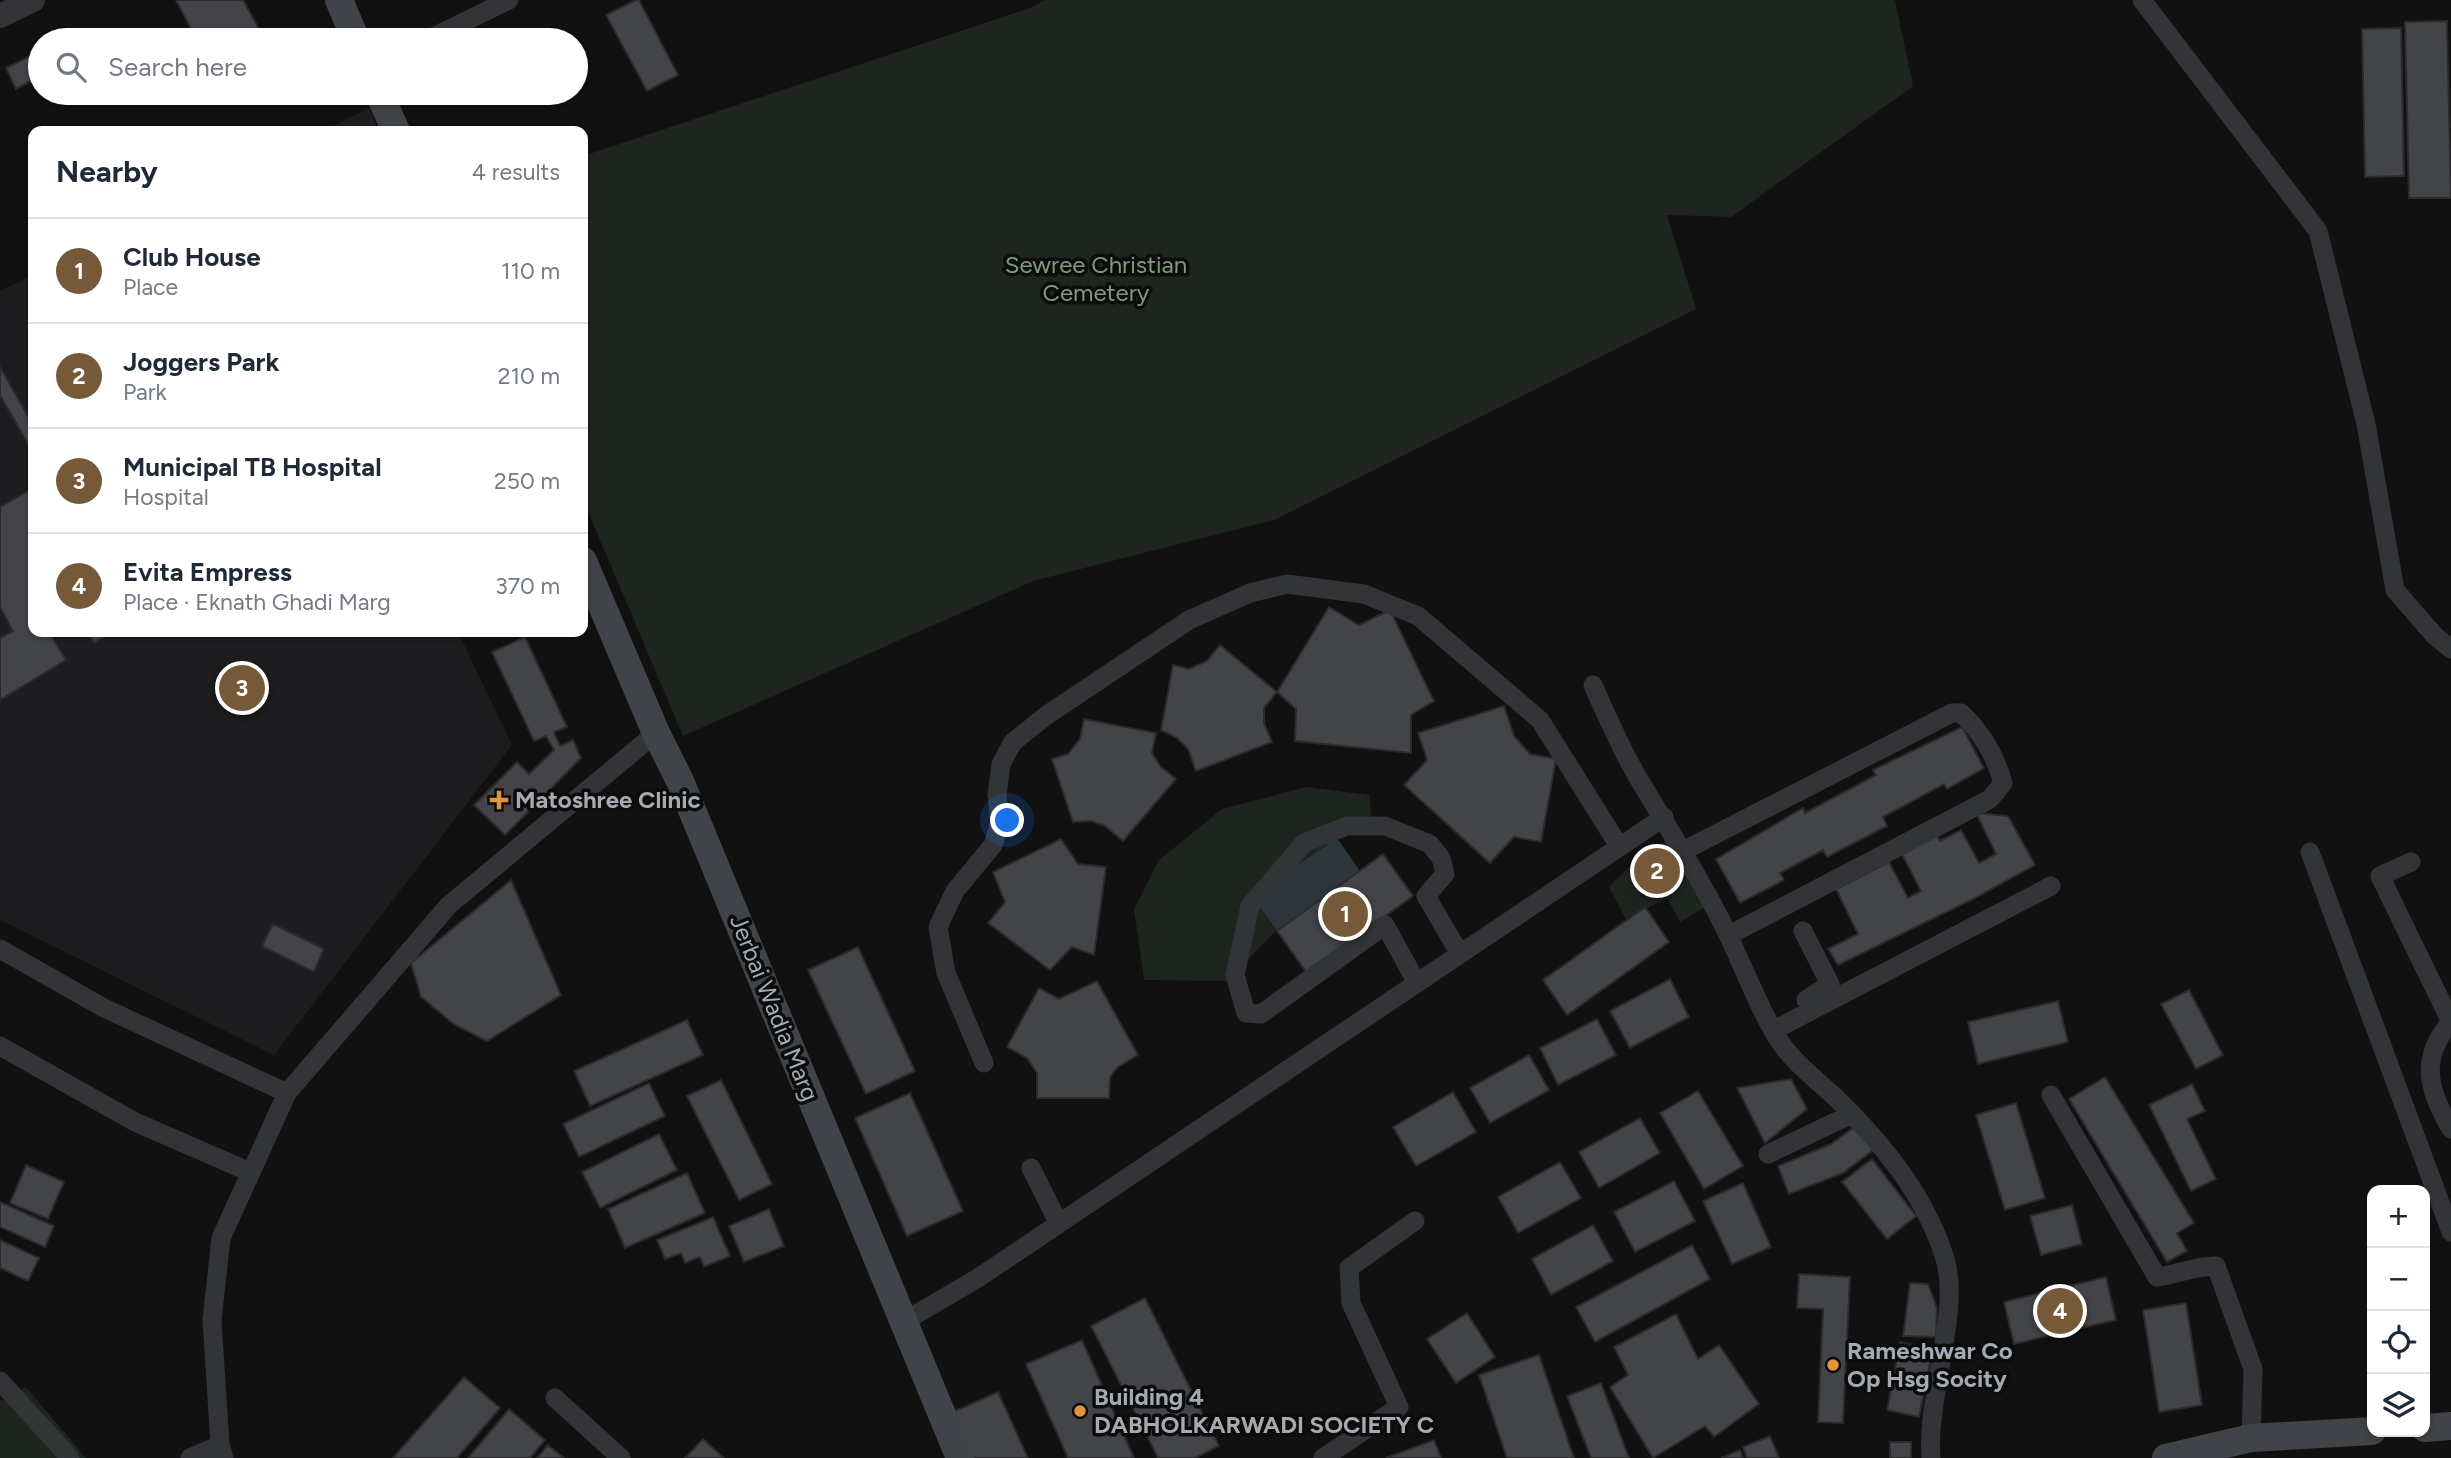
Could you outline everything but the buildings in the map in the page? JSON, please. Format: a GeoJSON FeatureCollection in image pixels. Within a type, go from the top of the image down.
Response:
{"type":"FeatureCollection","features":[{"type":"Feature","properties":{"kind":"main road"},"geometry":{"type":"LineString","coordinates":[[339,0],[351,28]]}},
{"type":"Feature","properties":{"kind":"main road"},"geometry":{"type":"LineString","coordinates":[[384,105],[394,126]]}},
{"type":"Feature","properties":{"kind":"main road","name":"Jerbai Wadia Marg"},"geometry":{"type":"LineString","coordinates":[[588,573],[685,794],[960,1458]]}},
{"type":"Feature","properties":{"kind":"main road"},"geometry":{"type":"LineString","coordinates":[[2430,1428],[2451,1426]]}},
{"type":"Feature","properties":{"kind":"main road"},"geometry":{"type":"LineString","coordinates":[[2166,1458],[2251,1438],[2367,1431]]}},
{"type":"Feature","properties":{"kind":"street"},"geometry":{"type":"LineString","coordinates":[[0,16],[33,0]]}},
{"type":"Feature","properties":{"kind":"street"},"geometry":{"type":"LineString","coordinates":[[452,28],[509,0]]}},
{"type":"Feature","properties":{"kind":"street"},"geometry":{"type":"LineString","coordinates":[[2142,0],[2318,231],[2366,425],[2396,590],[2426,626],[2451,649]]}},
{"type":"Feature","properties":{"kind":"street"},"geometry":{"type":"LineString","coordinates":[[984,1063],[946,973],[938,927],[955,891],[993,845],[1000,823],[997,795],[1001,764],[1013,742],[1047,715],[1189,620],[1250,593],[1287,584],[1364,594],[1418,616],[1540,720],[1619,846]]}},
{"type":"Feature","properties":{"kind":"street"},"geometry":{"type":"LineString","coordinates":[[1593,685],[1637,776],[1664,817],[1762,993]]}},
{"type":"Feature","properties":{"kind":"street"},"geometry":{"type":"LineString","coordinates":[[1683,851],[1952,713],[1961,713],[1972,723],[1998,765],[2003,783],[1998,793],[1990,799],[1729,936]]}},
{"type":"Feature","properties":{"kind":"street"},"geometry":{"type":"LineString","coordinates":[[190,1458],[222,1452],[212,1320],[221,1238],[286,1093],[449,905],[656,733]]}},
{"type":"Feature","properties":{"kind":"street"},"geometry":{"type":"LineString","coordinates":[[903,1322],[978,1278],[1664,817]]}},
{"type":"Feature","properties":{"kind":"street"},"geometry":{"type":"LineString","coordinates":[[1417,983],[1385,925],[1261,1014],[1245,1013],[1235,975],[1250,906],[1304,843],[1348,826],[1385,826],[1430,844],[1441,858],[1445,874],[1426,896],[1460,954]]}},
{"type":"Feature","properties":{"kind":"street"},"geometry":{"type":"LineString","coordinates":[[2310,852],[2451,1232]]}},
{"type":"Feature","properties":{"kind":"street"},"geometry":{"type":"LineString","coordinates":[[2411,862],[2380,876],[2451,1022],[2435,1041],[2429,1080],[2451,1129]]}},
{"type":"Feature","properties":{"kind":"street"},"geometry":{"type":"LineString","coordinates":[[1776,1027],[1826,996],[2051,886]]}},
{"type":"Feature","properties":{"kind":"street"},"geometry":{"type":"LineString","coordinates":[[1803,931],[1829,981],[1826,996]]}},
{"type":"Feature","properties":{"kind":"street"},"geometry":{"type":"LineString","coordinates":[[0,949],[104,1008],[286,1093]]}},
{"type":"Feature","properties":{"kind":"street"},"geometry":{"type":"LineString","coordinates":[[1753,964],[1776,1027],[1910,1184],[1933,1226],[1946,1261],[1950,1297],[1932,1403],[1931,1458]]}},
{"type":"Feature","properties":{"kind":"street"},"geometry":{"type":"LineString","coordinates":[[0,1046],[135,1122],[250,1172]]}},
{"type":"Feature","properties":{"kind":"street"},"geometry":{"type":"LineString","coordinates":[[2051,1095],[2157,1277],[2181,1274],[2199,1266],[2216,1266],[2253,1369],[2251,1438]]}},
{"type":"Feature","properties":{"kind":"street"},"geometry":{"type":"LineString","coordinates":[[1768,1154],[1852,1114]]}},
{"type":"Feature","properties":{"kind":"street"},"geometry":{"type":"LineString","coordinates":[[1031,1168],[1059,1224]]}},
{"type":"Feature","properties":{"kind":"street"},"geometry":{"type":"LineString","coordinates":[[1323,1458],[1399,1407],[1351,1303],[1349,1268],[1415,1221]]}},
{"type":"Feature","properties":{"kind":"street"},"geometry":{"type":"LineString","coordinates":[[0,1381],[70,1458]]}},
{"type":"Feature","properties":{"kind":"street"},"geometry":{"type":"LineString","coordinates":[[555,1398],[621,1458]]}},
{"type":"Feature","properties":{"kind":"shaded area"},"geometry":{"type":"Polygon","coordinates":[[[369,108],[377,126],[333,126],[369,108]]]}},
{"type":"Feature","properties":{"kind":"shaded area"},"geometry":{"type":"Polygon","coordinates":[[[28,277],[28,637],[460,637],[512,745],[274,1055],[0,920],[0,291],[28,277]]]}},
{"type":"Feature","properties":{"kind":"shaded area"},"geometry":{"type":"Polygon","coordinates":[[[1337,838],[1360,871],[1277,931],[1252,896],[1337,838]]]}},
{"type":"Feature","properties":{"kind":"green space","name":"Sewree Christian Cemetery"},"geometry":{"type":"Polygon","coordinates":[[[1045,0],[1895,0],[1913,86],[1731,217],[1667,215],[1696,309],[1274,520],[1033,581],[683,736],[588,512],[588,154],[1030,8],[1045,0]]]}},
{"type":"Feature","properties":{"kind":"green space"},"geometry":{"type":"Polygon","coordinates":[[[1306,787],[1370,795],[1371,832],[1337,838],[1253,896],[1276,931],[1227,981],[1144,980],[1134,909],[1158,861],[1222,809],[1306,787]]]}},
{"type":"Feature","properties":{"kind":"green space"},"geometry":{"type":"Polygon","coordinates":[[[1673,838],[1707,906],[1680,922],[1667,898],[1626,920],[1609,887],[1641,855],[1673,838]]]}},
{"type":"Feature","properties":{"kind":"green space"},"geometry":{"type":"Polygon","coordinates":[[[26,1387],[86,1458],[0,1458],[0,1401],[26,1387]]]}},
{"type":"Feature","properties":{"kind":"place","name":"Municipal TB Hospital"},"geometry":{"type":"Point","coordinates":[242,688]}},
{"type":"Feature","properties":{"kind":"place","name":"Matoshree Clinic"},"geometry":{"type":"Point","coordinates":[499,800]}},
{"type":"Feature","properties":{"kind":"place","name":"Joggers Park"},"geometry":{"type":"Point","coordinates":[1657,871]}},
{"type":"Feature","properties":{"kind":"place","name":"Club House"},"geometry":{"type":"Point","coordinates":[1345,914]}},
{"type":"Feature","properties":{"kind":"place","name":"Evita Empress"},"geometry":{"type":"Point","coordinates":[2060,1311]}},
{"type":"Feature","properties":{"kind":"place","name":"Rameshwar Co Op Hsg Socity"},"geometry":{"type":"Point","coordinates":[1833,1365]}},
{"type":"Feature","properties":{"kind":"place","name":"Building 4 DABHOLKARWADI SOCIETY C"},"geometry":{"type":"Point","coordinates":[1080,1411]}}]}
